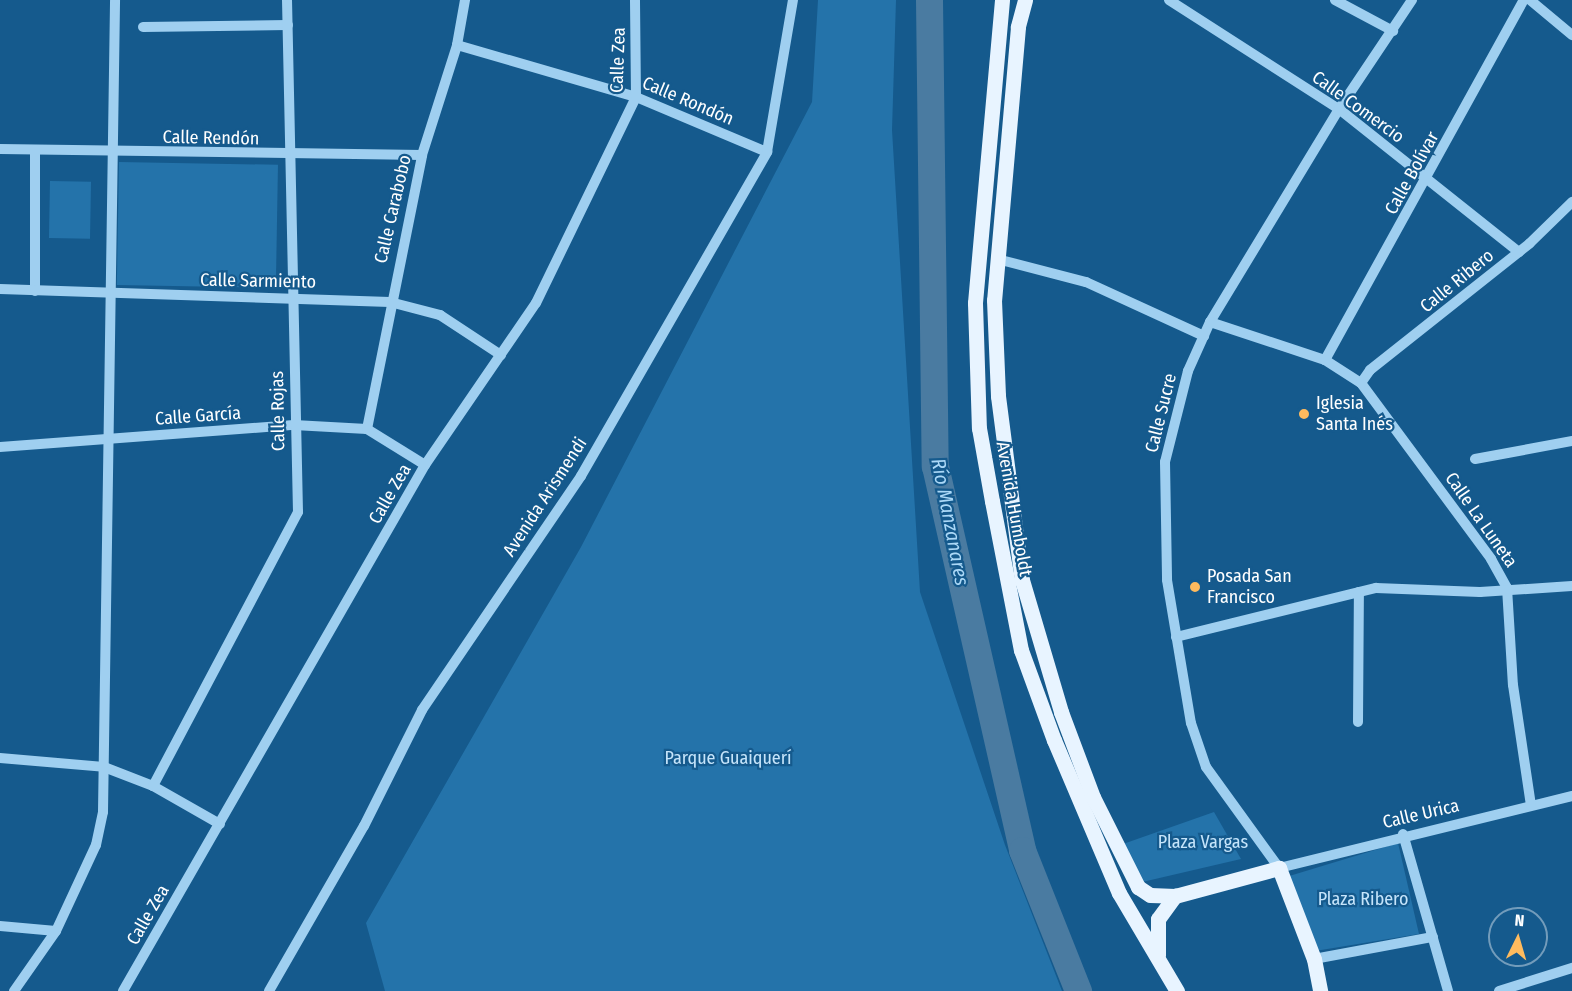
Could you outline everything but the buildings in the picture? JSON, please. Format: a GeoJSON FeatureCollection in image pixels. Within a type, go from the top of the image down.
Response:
{"type":"FeatureCollection","features":[{"type":"Feature","properties":{"kind":"main road","name":"Avenida Humboldt"},"geometry":{"type":"LineString","coordinates":[[1002,0],[975,303],[979,428],[1021,651],[1119,893],[1177,991]]}},
{"type":"Feature","properties":{"kind":"main road","name":"Avenida Humboldt"},"geometry":{"type":"LineString","coordinates":[[1025,0],[1018,27],[997,260],[998,396],[1022,580],[1036,635],[1093,797],[1138,887],[1150,895],[1175,896]]}},
{"type":"Feature","properties":{"kind":"main road"},"geometry":{"type":"LineString","coordinates":[[1158,958],[1158,919],[1175,896],[1279,868],[1314,959],[1320,991]]}},
{"type":"Feature","properties":{"kind":"street"},"geometry":{"type":"LineString","coordinates":[[14,991],[56,931],[96,845],[104,767],[115,0]]}},
{"type":"Feature","properties":{"kind":"street","name":"Calle Rojas"},"geometry":{"type":"LineString","coordinates":[[153,786],[292,530],[298,512],[294,425],[295,296],[286,0]]}},
{"type":"Feature","properties":{"kind":"street","name":"Calle Carabobo"},"geometry":{"type":"LineString","coordinates":[[367,429],[390,302],[422,155],[457,45],[465,0]]}},
{"type":"Feature","properties":{"kind":"street","name":"Calle Zea"},"geometry":{"type":"LineString","coordinates":[[123,991],[425,465],[536,303],[636,96],[635,0]]}},
{"type":"Feature","properties":{"kind":"street","name":"Avenida Arismendi"},"geometry":{"type":"LineString","coordinates":[[269,991],[364,826],[422,710],[581,476],[767,152],[794,0]]}},
{"type":"Feature","properties":{"kind":"street","name":"Calle Comercio"},"geometry":{"type":"LineString","coordinates":[[1169,0],[1339,109],[1519,252]]}},
{"type":"Feature","properties":{"kind":"street"},"geometry":{"type":"LineString","coordinates":[[1335,0],[1393,31]]}},
{"type":"Feature","properties":{"kind":"street","name":"Calle Sucre"},"geometry":{"type":"LineString","coordinates":[[1279,868],[1206,767],[1191,723],[1167,580],[1166,462],[1188,371],[1210,322],[1339,109],[1412,0]]}},
{"type":"Feature","properties":{"kind":"street","name":"Calle Bolívar"},"geometry":{"type":"LineString","coordinates":[[1325,360],[1428,179],[1524,0]]}},
{"type":"Feature","properties":{"kind":"street"},"geometry":{"type":"LineString","coordinates":[[1530,0],[1572,35]]}},
{"type":"Feature","properties":{"kind":"street"},"geometry":{"type":"LineString","coordinates":[[143,27],[288,25]]}},
{"type":"Feature","properties":{"kind":"street","name":"Calle Rondón"},"geometry":{"type":"LineString","coordinates":[[457,45],[636,96],[767,152]]}},
{"type":"Feature","properties":{"kind":"street","name":"Calle Rendón"},"geometry":{"type":"LineString","coordinates":[[0,149],[290,156],[422,155]]}},
{"type":"Feature","properties":{"kind":"street"},"geometry":{"type":"LineString","coordinates":[[35,150],[35,291]]}},
{"type":"Feature","properties":{"kind":"street","name":"Calle Ribero"},"geometry":{"type":"LineString","coordinates":[[1361,383],[1370,370],[1519,252],[1572,202]]}},
{"type":"Feature","properties":{"kind":"street"},"geometry":{"type":"LineString","coordinates":[[997,260],[1086,282],[1204,336]]}},
{"type":"Feature","properties":{"kind":"street","name":"Calle Sarmiento"},"geometry":{"type":"LineString","coordinates":[[0,289],[111,296],[295,296],[390,302],[440,315],[501,355]]}},
{"type":"Feature","properties":{"kind":"street"},"geometry":{"type":"LineString","coordinates":[[1210,322],[1325,360],[1361,383]]}},
{"type":"Feature","properties":{"kind":"street","name":"Calle La Luneta"},"geometry":{"type":"LineString","coordinates":[[1361,383],[1491,559],[1507,588],[1512,677],[1531,805]]}},
{"type":"Feature","properties":{"kind":"street","name":"Calle García"},"geometry":{"type":"LineString","coordinates":[[0,447],[294,425],[367,429],[425,465]]}},
{"type":"Feature","properties":{"kind":"street"},"geometry":{"type":"LineString","coordinates":[[1475,459],[1572,441]]}},
{"type":"Feature","properties":{"kind":"street"},"geometry":{"type":"LineString","coordinates":[[1176,637],[1359,592],[1572,586]]}},
{"type":"Feature","properties":{"kind":"street"},"geometry":{"type":"LineString","coordinates":[[1358,722],[1359,592]]}},
{"type":"Feature","properties":{"kind":"street"},"geometry":{"type":"LineString","coordinates":[[0,758],[104,767],[153,786],[220,825]]}},
{"type":"Feature","properties":{"kind":"street","name":"Calle Urica"},"geometry":{"type":"LineString","coordinates":[[1279,868],[1403,834],[1572,796]]}},
{"type":"Feature","properties":{"kind":"street"},"geometry":{"type":"LineString","coordinates":[[1403,834],[1448,991]]}},
{"type":"Feature","properties":{"kind":"street"},"geometry":{"type":"LineString","coordinates":[[0,926],[56,931]]}},
{"type":"Feature","properties":{"kind":"street"},"geometry":{"type":"LineString","coordinates":[[1314,959],[1433,937]]}},
{"type":"Feature","properties":{"kind":"street"},"geometry":{"type":"LineString","coordinates":[[1499,991],[1572,968]]}},
{"type":"Feature","properties":{"kind":"green space","name":"Parque Guaiquerí"},"geometry":{"type":"Polygon","coordinates":[[[818,0],[896,0],[892,130],[920,592],[1005,845],[1062,991],[385,991],[366,923],[581,547],[812,102],[818,0]]]}},
{"type":"Feature","properties":{"kind":"green space"},"geometry":{"type":"Polygon","coordinates":[[[119,162],[278,165],[276,288],[117,285],[119,162]]]}},
{"type":"Feature","properties":{"kind":"green space"},"geometry":{"type":"Polygon","coordinates":[[[50,181],[91,182],[90,239],[49,238],[50,181]]]}},
{"type":"Feature","properties":{"kind":"green space","name":"Plaza Vargas"},"geometry":{"type":"Polygon","coordinates":[[[1214,812],[1241,859],[1138,883],[1123,844],[1214,812]]]}},
{"type":"Feature","properties":{"kind":"green space","name":"Plaza Ribero"},"geometry":{"type":"Polygon","coordinates":[[[1398,843],[1419,934],[1315,951],[1286,877],[1398,843]]]}},
{"type":"Feature","properties":{"kind":"waterway","name":"Río Manzanares"},"geometry":{"type":"LineString","coordinates":[[929,0],[935,466],[1022,850],[1078,991]]}},
{"type":"Feature","properties":{"kind":"place","name":"Iglesia Santa Inés"},"geometry":{"type":"Point","coordinates":[1304,414]}},
{"type":"Feature","properties":{"kind":"place","name":"Posada San Francisco"},"geometry":{"type":"Point","coordinates":[1195,587]}}]}
